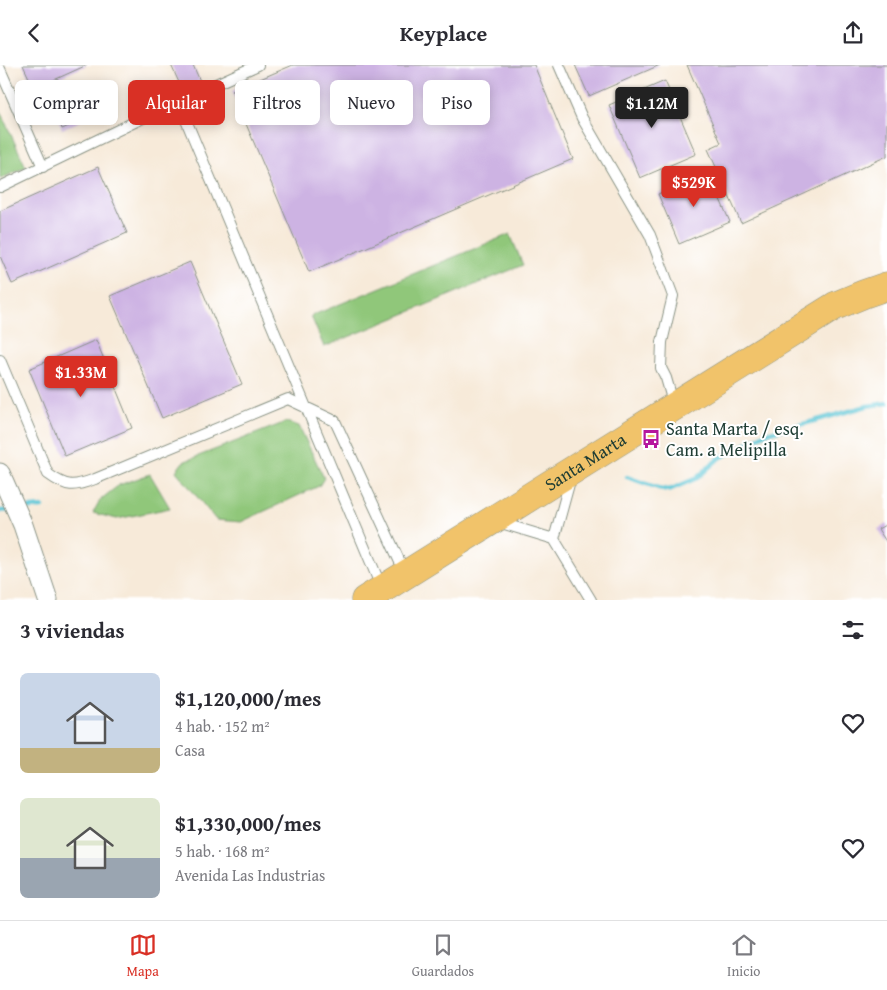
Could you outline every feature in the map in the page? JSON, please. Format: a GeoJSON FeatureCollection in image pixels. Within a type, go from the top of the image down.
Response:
{"type":"FeatureCollection","features":[{"type":"Feature","properties":{"kind":"main road"},"geometry":{"type":"LineString","coordinates":[[835,307],[887,273]]}},
{"type":"Feature","properties":{"kind":"main road","name":"Santa Marta"},"geometry":{"type":"LineString","coordinates":[[374,595],[835,307],[887,286]]}},
{"type":"Feature","properties":{"kind":"street"},"geometry":{"type":"LineString","coordinates":[[0,473],[12,498],[48,600]]}},
{"type":"Feature","properties":{"kind":"lane"},"geometry":{"type":"LineString","coordinates":[[225,80],[258,65]]}},
{"type":"Feature","properties":{"kind":"lane"},"geometry":{"type":"LineString","coordinates":[[559,65],[582,118],[650,235],[673,296],[662,342],[661,368],[666,378],[674,407]]}},
{"type":"Feature","properties":{"kind":"lane"},"geometry":{"type":"LineString","coordinates":[[0,69],[43,167]]}},
{"type":"Feature","properties":{"kind":"lane"},"geometry":{"type":"LineString","coordinates":[[0,187],[129,125]]}},
{"type":"Feature","properties":{"kind":"lane"},"geometry":{"type":"LineString","coordinates":[[188,125],[306,406],[374,595]]}},
{"type":"Feature","properties":{"kind":"lane"},"geometry":{"type":"LineString","coordinates":[[0,361],[48,473],[60,483],[78,485],[95,479],[288,399],[335,421],[406,574]]}},
{"type":"Feature","properties":{"kind":"lane"},"geometry":{"type":"LineString","coordinates":[[554,539],[573,470]]}},
{"type":"Feature","properties":{"kind":"lane"},"geometry":{"type":"LineString","coordinates":[[492,521],[554,539],[591,600]]}},
{"type":"Feature","properties":{"kind":"green space"},"geometry":{"type":"Polygon","coordinates":[[[0,111],[26,167],[0,179],[0,111]]]}},
{"type":"Feature","properties":{"kind":"green space"},"geometry":{"type":"Polygon","coordinates":[[[510,234],[523,265],[324,347],[311,316],[510,234]]]}},
{"type":"Feature","properties":{"kind":"green space"},"geometry":{"type":"Polygon","coordinates":[[[286,422],[299,426],[324,478],[319,486],[241,522],[216,520],[176,471],[183,462],[286,422]]]}},
{"type":"Feature","properties":{"kind":"green space"},"geometry":{"type":"Polygon","coordinates":[[[150,474],[170,508],[117,519],[93,513],[100,500],[119,485],[150,474]]]}},
{"type":"Feature","properties":{"kind":"building"},"geometry":{"type":"Polygon","coordinates":[[[23,65],[87,65],[54,80],[30,80],[23,65]]]}},
{"type":"Feature","properties":{"kind":"building"},"geometry":{"type":"Polygon","coordinates":[[[171,65],[193,65],[200,80],[178,80],[171,65]]]}},
{"type":"Feature","properties":{"kind":"building"},"geometry":{"type":"Polygon","coordinates":[[[293,65],[534,65],[573,159],[309,272],[246,125],[320,125],[320,80],[258,80],[293,65]]]}},
{"type":"Feature","properties":{"kind":"building"},"geometry":{"type":"Polygon","coordinates":[[[575,65],[660,65],[589,96],[575,65]]]}},
{"type":"Feature","properties":{"kind":"building"},"geometry":{"type":"Polygon","coordinates":[[[687,65],[887,65],[887,156],[741,223],[708,149],[721,143],[687,65]]]}},
{"type":"Feature","properties":{"kind":"building"},"geometry":{"type":"Polygon","coordinates":[[[665,81],[696,154],[640,178],[609,105],[665,81]]]}},
{"type":"Feature","properties":{"kind":"building"},"geometry":{"type":"Polygon","coordinates":[[[61,125],[71,125],[62,129],[61,125]]]}},
{"type":"Feature","properties":{"kind":"building"},"geometry":{"type":"Polygon","coordinates":[[[98,167],[127,233],[12,284],[0,256],[0,211],[98,167]]]}},
{"type":"Feature","properties":{"kind":"building"},"geometry":{"type":"Polygon","coordinates":[[[708,172],[730,222],[679,244],[658,194],[708,172]]]}},
{"type":"Feature","properties":{"kind":"building"},"geometry":{"type":"Polygon","coordinates":[[[190,262],[242,384],[162,418],[110,296],[190,262]]]}},
{"type":"Feature","properties":{"kind":"building"},"geometry":{"type":"Polygon","coordinates":[[[96,340],[132,428],[65,456],[29,369],[96,340]]]}},
{"type":"Feature","properties":{"kind":"building"},"geometry":{"type":"Polygon","coordinates":[[[887,524],[887,543],[878,529],[887,524]]]}},
{"type":"Feature","properties":{"kind":"waterway"},"geometry":{"type":"LineString","coordinates":[[627,477],[669,490],[697,478],[718,459],[766,433],[867,406],[887,403]]}},
{"type":"Feature","properties":{"kind":"waterway"},"geometry":{"type":"LineString","coordinates":[[21,509],[42,507]]}},
{"type":"Feature","properties":{"kind":"waterway"},"geometry":{"type":"LineString","coordinates":[[0,511],[11,510]]}},
{"type":"Feature","properties":{"kind":"place","name":"Santa Marta / esq. Cam. a Melipilla"},"geometry":{"type":"Point","coordinates":[651,439]}}]}
